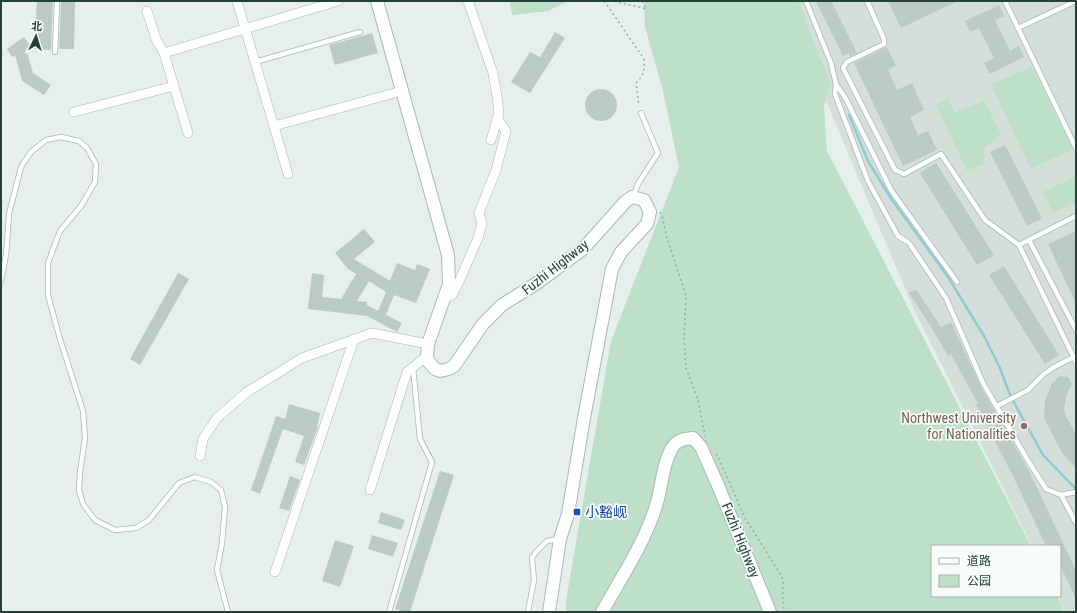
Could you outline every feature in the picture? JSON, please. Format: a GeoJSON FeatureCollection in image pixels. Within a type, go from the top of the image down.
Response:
{"type":"FeatureCollection","features":[{"type":"Feature","properties":{"kind":"main road"},"geometry":{"type":"LineString","coordinates":[[377,1],[448,255],[449,284],[428,344],[427,356]]}},
{"type":"Feature","properties":{"kind":"main road"},"geometry":{"type":"LineString","coordinates":[[549,612],[560,538],[568,514],[584,418],[612,269],[621,252],[647,224],[650,212],[644,200],[632,197]]}},
{"type":"Feature","properties":{"kind":"main road","name":"Fuzhi Highway"},"geometry":{"type":"LineString","coordinates":[[427,356],[431,366],[435,369],[444,371],[454,366],[483,324],[502,306],[538,283],[583,249],[626,201],[632,197]]}},
{"type":"Feature","properties":{"kind":"main road"},"geometry":{"type":"LineString","coordinates":[[602,612],[643,538],[656,507],[667,460],[673,447],[681,439],[693,438],[707,448]]}},
{"type":"Feature","properties":{"kind":"main road","name":"Fuzhi Highway"},"geometry":{"type":"LineString","coordinates":[[707,448],[770,612]]}},
{"type":"Feature","properties":{"kind":"street"},"geometry":{"type":"LineString","coordinates":[[237,1],[288,174]]}},
{"type":"Feature","properties":{"kind":"street"},"geometry":{"type":"LineString","coordinates":[[164,53],[338,1]]}},
{"type":"Feature","properties":{"kind":"street"},"geometry":{"type":"LineString","coordinates":[[468,1],[493,73],[499,113],[492,140]]}},
{"type":"Feature","properties":{"kind":"street"},"geometry":{"type":"LineString","coordinates":[[147,11],[156,39],[164,53],[188,133]]}},
{"type":"Feature","properties":{"kind":"street"},"geometry":{"type":"LineString","coordinates":[[74,112],[174,86]]}},
{"type":"Feature","properties":{"kind":"street"},"geometry":{"type":"LineString","coordinates":[[274,126],[402,91]]}},
{"type":"Feature","properties":{"kind":"street"},"geometry":{"type":"LineString","coordinates":[[444,298],[452,295],[478,238],[482,224],[479,213],[496,170],[506,131],[497,118]]}},
{"type":"Feature","properties":{"kind":"street"},"geometry":{"type":"LineString","coordinates":[[200,456],[203,439],[217,418],[247,392],[302,358],[372,333],[428,344]]}},
{"type":"Feature","properties":{"kind":"street"},"geometry":{"type":"LineString","coordinates":[[275,572],[354,339]]}},
{"type":"Feature","properties":{"kind":"street"},"geometry":{"type":"LineString","coordinates":[[370,490],[408,372],[427,356]]}},
{"type":"Feature","properties":{"kind":"lane"},"geometry":{"type":"LineString","coordinates":[[55,52],[57,1]]}},
{"type":"Feature","properties":{"kind":"lane"},"geometry":{"type":"LineString","coordinates":[[806,1],[831,63],[836,84],[835,94],[868,181],[898,236],[909,243],[946,298],[983,383],[1026,459],[1046,489],[1061,495],[1073,492]]}},
{"type":"Feature","properties":{"kind":"lane"},"geometry":{"type":"LineString","coordinates":[[867,1],[884,39],[884,44],[847,62],[844,68],[895,170],[904,174],[941,154],[985,220],[1019,245],[1076,362]]}},
{"type":"Feature","properties":{"kind":"lane"},"geometry":{"type":"LineString","coordinates":[[1005,1],[1076,148]]}},
{"type":"Feature","properties":{"kind":"lane"},"geometry":{"type":"LineString","coordinates":[[1018,28],[1076,1]]}},
{"type":"Feature","properties":{"kind":"lane"},"geometry":{"type":"LineString","coordinates":[[255,62],[360,32]]}},
{"type":"Feature","properties":{"kind":"lane"},"geometry":{"type":"LineString","coordinates":[[836,84],[846,99],[891,190],[957,282]]}},
{"type":"Feature","properties":{"kind":"lane"},"geometry":{"type":"LineString","coordinates":[[632,197],[639,182],[658,153],[640,113]]}},
{"type":"Feature","properties":{"kind":"lane"},"geometry":{"type":"LineString","coordinates":[[1,281],[6,255],[9,214],[21,167],[31,152],[46,140],[60,137],[78,141],[87,148],[96,164],[95,182],[81,206],[60,231],[48,263],[48,295],[83,412],[85,438],[79,490],[83,504],[95,520],[115,530],[136,528],[149,520],[179,483],[195,477],[211,482],[221,490],[225,507],[222,543],[217,570],[228,612]]}},
{"type":"Feature","properties":{"kind":"lane"},"geometry":{"type":"LineString","coordinates":[[1019,245],[1076,216]]}},
{"type":"Feature","properties":{"kind":"lane"},"geometry":{"type":"LineString","coordinates":[[1029,240],[1076,330]]}},
{"type":"Feature","properties":{"kind":"lane"},"geometry":{"type":"LineString","coordinates":[[996,406],[1028,390],[1044,374],[1074,357]]}},
{"type":"Feature","properties":{"kind":"lane"},"geometry":{"type":"LineString","coordinates":[[389,612],[432,462],[420,439],[413,367]]}},
{"type":"Feature","properties":{"kind":"lane"},"geometry":{"type":"LineString","coordinates":[[1061,495],[1076,523]]}},
{"type":"Feature","properties":{"kind":"lane"},"geometry":{"type":"LineString","coordinates":[[528,612],[534,580],[532,558],[547,541],[560,538]]}},
{"type":"Feature","properties":{"kind":"path"},"geometry":{"type":"LineString","coordinates":[[606,1],[605,2],[610,11],[618,20],[644,59],[643,75],[636,83],[640,113]]}},
{"type":"Feature","properties":{"kind":"path"},"geometry":{"type":"LineString","coordinates":[[614,1],[646,9],[642,1]]}},
{"type":"Feature","properties":{"kind":"path"},"geometry":{"type":"LineString","coordinates":[[650,212],[661,212],[667,238],[686,296],[684,338],[686,368],[698,400],[707,448],[720,461],[745,518],[782,577],[782,603],[785,612]]}},
{"type":"Feature","properties":{"kind":"shaded area","name":"Northwest University for Nationalities"},"geometry":{"type":"Polygon","coordinates":[[[784,1],[1076,1],[1076,612],[1065,612],[1058,597],[1061,597],[1061,545],[1032,545],[912,305],[784,1]]]}},
{"type":"Feature","properties":{"kind":"green space"},"geometry":{"type":"Polygon","coordinates":[[[510,1],[568,1],[548,11],[512,15],[510,1]]]}},
{"type":"Feature","properties":{"kind":"green space"},"geometry":{"type":"Polygon","coordinates":[[[644,1],[799,1],[831,85],[824,105],[827,151],[1030,545],[931,545],[931,597],[1057,597],[1064,612],[566,612],[566,600],[611,341],[679,167],[662,87],[645,27],[644,1]]]}},
{"type":"Feature","properties":{"kind":"green space"},"geometry":{"type":"Polygon","coordinates":[[[1032,66],[1073,149],[1031,169],[991,85],[1032,66]]]}},
{"type":"Feature","properties":{"kind":"green space"},"geometry":{"type":"Polygon","coordinates":[[[948,99],[955,113],[984,100],[1001,135],[983,149],[985,163],[967,171],[936,105],[948,99]]]}},
{"type":"Feature","properties":{"kind":"green space"},"geometry":{"type":"Polygon","coordinates":[[[1076,176],[1076,201],[1053,213],[1043,192],[1076,176]]]}},
{"type":"Feature","properties":{"kind":"building"},"geometry":{"type":"Polygon","coordinates":[[[37,1],[53,1],[50,50],[34,49],[37,1]]]}},
{"type":"Feature","properties":{"kind":"building"},"geometry":{"type":"Polygon","coordinates":[[[61,1],[75,1],[74,49],[59,49],[61,1]]]}},
{"type":"Feature","properties":{"kind":"building"},"geometry":{"type":"Polygon","coordinates":[[[816,1],[831,1],[857,53],[850,56],[849,53],[843,56],[816,1]]]}},
{"type":"Feature","properties":{"kind":"building"},"geometry":{"type":"Polygon","coordinates":[[[888,1],[958,1],[901,28],[888,1]]]}},
{"type":"Feature","properties":{"kind":"building"},"geometry":{"type":"Polygon","coordinates":[[[999,5],[1004,16],[995,20],[1010,51],[1019,46],[1024,57],[990,74],[984,63],[994,58],[979,28],[970,32],[965,21],[999,5]]]}},
{"type":"Feature","properties":{"kind":"building"},"geometry":{"type":"Polygon","coordinates":[[[555,32],[565,38],[530,93],[511,82],[530,52],[540,57],[555,32]]]}},
{"type":"Feature","properties":{"kind":"building"},"geometry":{"type":"Polygon","coordinates":[[[372,33],[378,53],[335,65],[329,45],[372,33]]]}},
{"type":"Feature","properties":{"kind":"building"},"geometry":{"type":"Polygon","coordinates":[[[24,37],[32,48],[26,48],[33,73],[51,85],[44,95],[22,81],[15,55],[12,57],[7,49],[24,37]]]}},
{"type":"Feature","properties":{"kind":"building"},"geometry":{"type":"Polygon","coordinates":[[[887,47],[896,65],[888,70],[897,90],[912,83],[924,110],[910,117],[918,135],[928,131],[937,150],[903,166],[854,63],[887,47]]]}},
{"type":"Feature","properties":{"kind":"building"},"geometry":{"type":"Polygon","coordinates":[[[598,89],[604,89],[613,93],[617,105],[613,117],[604,121],[598,121],[589,117],[585,108],[585,102],[589,93],[598,89]]]}},
{"type":"Feature","properties":{"kind":"building"},"geometry":{"type":"Polygon","coordinates":[[[1005,145],[1042,219],[1027,226],[990,152],[1005,145]]]}},
{"type":"Feature","properties":{"kind":"building"},"geometry":{"type":"Polygon","coordinates":[[[936,163],[994,255],[977,265],[920,173],[936,163]]]}},
{"type":"Feature","properties":{"kind":"building"},"geometry":{"type":"Polygon","coordinates":[[[364,229],[375,242],[354,259],[390,281],[397,263],[415,270],[417,264],[430,269],[416,303],[394,295],[386,315],[402,323],[397,332],[367,316],[308,309],[312,273],[324,275],[322,297],[341,299],[356,274],[348,269],[335,253],[364,229]],[[369,281],[357,301],[367,302],[367,305],[378,311],[386,292],[369,281]]]}},
{"type":"Feature","properties":{"kind":"building"},"geometry":{"type":"Polygon","coordinates":[[[1076,231],[1076,304],[1048,244],[1076,231]]]}},
{"type":"Feature","properties":{"kind":"building"},"geometry":{"type":"Polygon","coordinates":[[[1004,266],[1059,355],[1045,364],[989,275],[1004,266]]]}},
{"type":"Feature","properties":{"kind":"building"},"geometry":{"type":"Polygon","coordinates":[[[178,273],[189,279],[140,365],[130,359],[178,273]]]}},
{"type":"Feature","properties":{"kind":"building"},"geometry":{"type":"Polygon","coordinates":[[[916,289],[941,327],[951,322],[980,385],[1030,473],[1074,566],[1076,565],[1076,599],[1061,567],[1061,545],[1046,545],[1012,474],[976,405],[978,404],[951,354],[948,356],[909,293],[916,289]]]}},
{"type":"Feature","properties":{"kind":"building"},"geometry":{"type":"Polygon","coordinates":[[[1060,376],[1068,377],[1072,384],[1066,396],[1064,410],[1076,434],[1076,468],[1062,453],[1044,418],[1045,400],[1052,383],[1060,376]]]}},
{"type":"Feature","properties":{"kind":"building"},"geometry":{"type":"Polygon","coordinates":[[[289,404],[320,413],[318,427],[304,465],[295,462],[304,436],[283,429],[260,494],[251,490],[276,416],[285,419],[289,404]]]}},
{"type":"Feature","properties":{"kind":"building"},"geometry":{"type":"Polygon","coordinates":[[[440,471],[454,475],[410,612],[404,612],[395,609],[440,471]]]}},
{"type":"Feature","properties":{"kind":"building"},"geometry":{"type":"Polygon","coordinates":[[[290,476],[300,480],[289,511],[279,508],[290,476]]]}},
{"type":"Feature","properties":{"kind":"building"},"geometry":{"type":"Polygon","coordinates":[[[381,512],[405,520],[401,530],[378,523],[381,512]]]}},
{"type":"Feature","properties":{"kind":"building"},"geometry":{"type":"Polygon","coordinates":[[[372,535],[398,543],[393,557],[368,549],[372,535]]]}},
{"type":"Feature","properties":{"kind":"building"},"geometry":{"type":"Polygon","coordinates":[[[335,540],[354,546],[340,587],[322,581],[335,540]]]}},
{"type":"Feature","properties":{"kind":"waterway"},"geometry":{"type":"LineString","coordinates":[[849,115],[868,161],[890,197],[948,277],[984,336],[999,366],[1011,397],[1043,455],[1074,487],[1076,492]]}},
{"type":"Feature","properties":{"kind":"place","name":"Northwest University for Nationalities"},"geometry":{"type":"Point","coordinates":[1024,426]}},
{"type":"Feature","properties":{"kind":"place","name":"小豁岘"},"geometry":{"type":"Point","coordinates":[577,512]}}]}
